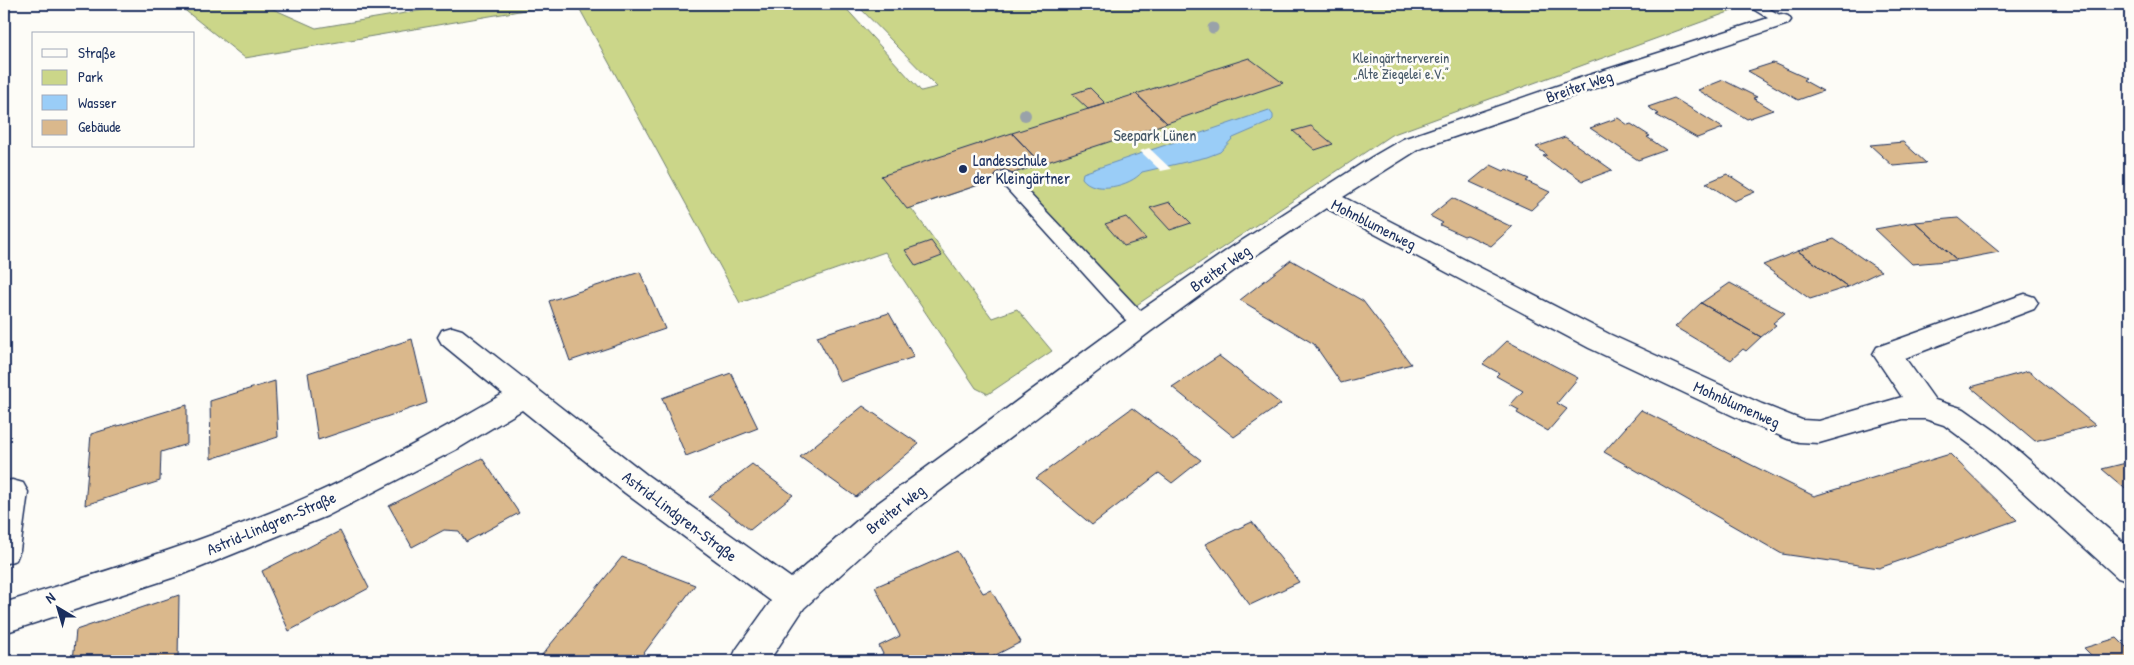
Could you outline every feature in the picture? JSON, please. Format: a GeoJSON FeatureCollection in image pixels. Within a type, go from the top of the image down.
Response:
{"type":"FeatureCollection","features":[{"type":"Feature","properties":{"kind":"street","name":"Breiter Weg"},"geometry":{"type":"LineString","coordinates":[[749,661],[792,598],[884,516],[1141,324],[1241,253],[1411,144],[1597,80],[1781,20]]}},
{"type":"Feature","properties":{"kind":"street","name":"Mohnblumenweg"},"geometry":{"type":"LineString","coordinates":[[1325,198],[1599,341],[1752,412],[1799,431],[1819,432],[1903,408],[1925,408],[1954,417],[1987,441],[2130,568]]}},
{"type":"Feature","properties":{"kind":"street"},"geometry":{"type":"LineString","coordinates":[[1925,408],[1887,354],[2025,303]]}},
{"type":"Feature","properties":{"kind":"street","name":"Astrid-Lindgren-Straße"},"geometry":{"type":"LineString","coordinates":[[452,337],[636,484],[792,598]]}},
{"type":"Feature","properties":{"kind":"street","name":"Astrid-Lindgren-Straße"},"geometry":{"type":"LineString","coordinates":[[4,618],[172,564],[316,507],[448,440],[524,395]]}},
{"type":"Feature","properties":{"kind":"street"},"geometry":{"type":"LineString","coordinates":[[4,550],[12,492]]}},
{"type":"Feature","properties":{"kind":"lane"},"geometry":{"type":"LineString","coordinates":[[1752,4],[1781,20]]}},
{"type":"Feature","properties":{"kind":"lane"},"geometry":{"type":"LineString","coordinates":[[1004,176],[1141,324]]}},
{"type":"Feature","properties":{"kind":"green space"},"geometry":{"type":"Polygon","coordinates":[[[177,4],[262,4],[316,28],[459,4],[560,4],[245,58],[177,4]]]}},
{"type":"Feature","properties":{"kind":"green space","name":"Seepark Lünen"},"geometry":{"type":"Polygon","coordinates":[[[577,4],[842,4],[921,91],[937,87],[856,4],[1751,4],[1391,135],[1135,306],[1011,174],[911,208],[992,318],[1017,309],[1052,351],[988,394],[976,388],[885,252],[740,303],[577,4]]]}},
{"type":"Feature","properties":{"kind":"water"},"geometry":{"type":"Polygon","coordinates":[[[1269,110],[1273,115],[1273,119],[1270,122],[1233,138],[1220,152],[1207,157],[1142,172],[1130,181],[1112,187],[1095,186],[1082,178],[1083,173],[1269,110]]]}},
{"type":"Feature","properties":{"kind":"pier"},"geometry":{"type":"Polygon","coordinates":[[[1149,148],[1171,169],[1161,171],[1140,151],[1149,148]]]}},
{"type":"Feature","properties":{"kind":"building"},"geometry":{"type":"Polygon","coordinates":[[[1249,58],[1283,83],[1167,123],[1136,94],[1249,58]]]}},
{"type":"Feature","properties":{"kind":"building"},"geometry":{"type":"Polygon","coordinates":[[[1773,63],[1806,78],[1803,80],[1823,91],[1798,100],[1748,71],[1773,63]]]}},
{"type":"Feature","properties":{"kind":"building"},"geometry":{"type":"Polygon","coordinates":[[[1723,80],[1757,97],[1753,98],[1773,110],[1747,119],[1698,90],[1723,80]]]}},
{"type":"Feature","properties":{"kind":"building"},"geometry":{"type":"Polygon","coordinates":[[[1090,88],[1106,104],[1088,109],[1072,94],[1090,88]]]}},
{"type":"Feature","properties":{"kind":"building","name":"Landesschule der Kleingärtner"},"geometry":{"type":"Polygon","coordinates":[[[1136,94],[1167,123],[1041,164],[1012,133],[1136,94]]]}},
{"type":"Feature","properties":{"kind":"building"},"geometry":{"type":"Polygon","coordinates":[[[1674,98],[1723,128],[1697,138],[1656,115],[1659,114],[1648,107],[1674,98]]]}},
{"type":"Feature","properties":{"kind":"building"},"geometry":{"type":"Polygon","coordinates":[[[1618,118],[1650,136],[1647,137],[1666,150],[1638,160],[1590,128],[1618,118]]]}},
{"type":"Feature","properties":{"kind":"building"},"geometry":{"type":"Polygon","coordinates":[[[1311,126],[1333,144],[1315,150],[1293,131],[1311,126]]]}},
{"type":"Feature","properties":{"kind":"building","name":"Landesschule der Kleingärtner"},"geometry":{"type":"Polygon","coordinates":[[[1012,133],[1041,164],[907,209],[881,176],[1012,133]]]}},
{"type":"Feature","properties":{"kind":"building"},"geometry":{"type":"Polygon","coordinates":[[[1565,137],[1612,170],[1583,181],[1543,156],[1547,155],[1536,147],[1565,137]]]}},
{"type":"Feature","properties":{"kind":"building"},"geometry":{"type":"Polygon","coordinates":[[[1903,142],[1926,163],[1893,166],[1870,145],[1903,142]]]}},
{"type":"Feature","properties":{"kind":"building"},"geometry":{"type":"Polygon","coordinates":[[[1491,165],[1529,179],[1526,181],[1550,192],[1531,210],[1470,182],[1491,165]]]}},
{"type":"Feature","properties":{"kind":"building"},"geometry":{"type":"Polygon","coordinates":[[[1727,174],[1755,192],[1734,201],[1706,183],[1727,174]]]}},
{"type":"Feature","properties":{"kind":"building"},"geometry":{"type":"Polygon","coordinates":[[[1452,198],[1512,227],[1491,246],[1440,225],[1443,223],[1430,216],[1452,198]]]}},
{"type":"Feature","properties":{"kind":"building"},"geometry":{"type":"Polygon","coordinates":[[[1170,202],[1191,223],[1170,230],[1150,208],[1170,202]]]}},
{"type":"Feature","properties":{"kind":"building"},"geometry":{"type":"Polygon","coordinates":[[[1126,217],[1146,239],[1124,246],[1105,224],[1126,217]]]}},
{"type":"Feature","properties":{"kind":"building"},"geometry":{"type":"Polygon","coordinates":[[[1958,218],[1999,252],[1957,260],[1915,222],[1958,218]]]}},
{"type":"Feature","properties":{"kind":"building"},"geometry":{"type":"Polygon","coordinates":[[[1915,222],[1957,260],[1912,264],[1875,229],[1915,222]]]}},
{"type":"Feature","properties":{"kind":"building"},"geometry":{"type":"Polygon","coordinates":[[[1834,239],[1881,271],[1848,287],[1798,251],[1834,239]]]}},
{"type":"Feature","properties":{"kind":"building"},"geometry":{"type":"Polygon","coordinates":[[[931,241],[942,256],[916,266],[905,250],[931,241]]]}},
{"type":"Feature","properties":{"kind":"building"},"geometry":{"type":"Polygon","coordinates":[[[1798,251],[1848,287],[1810,299],[1763,265],[1798,251]]]}},
{"type":"Feature","properties":{"kind":"building"},"geometry":{"type":"Polygon","coordinates":[[[1291,260],[1363,301],[1411,364],[1341,383],[1314,344],[1240,300],[1291,260]]]}},
{"type":"Feature","properties":{"kind":"building"},"geometry":{"type":"Polygon","coordinates":[[[640,272],[665,329],[570,361],[549,301],[640,272]]]}},
{"type":"Feature","properties":{"kind":"building"},"geometry":{"type":"Polygon","coordinates":[[[1730,283],[1785,313],[1773,323],[1776,325],[1761,337],[1701,303],[1730,283]]]}},
{"type":"Feature","properties":{"kind":"building"},"geometry":{"type":"Polygon","coordinates":[[[1701,303],[1761,337],[1746,351],[1743,349],[1731,360],[1675,327],[1701,303]]]}},
{"type":"Feature","properties":{"kind":"building"},"geometry":{"type":"Polygon","coordinates":[[[889,313],[914,357],[840,382],[817,336],[889,313]]]}},
{"type":"Feature","properties":{"kind":"building"},"geometry":{"type":"Polygon","coordinates":[[[412,339],[427,403],[318,440],[308,373],[412,339]]]}},
{"type":"Feature","properties":{"kind":"building"},"geometry":{"type":"Polygon","coordinates":[[[1507,341],[1578,378],[1557,403],[1567,409],[1548,431],[1517,413],[1519,410],[1510,405],[1523,391],[1496,376],[1499,373],[1483,364],[1507,341]]]}},
{"type":"Feature","properties":{"kind":"building"},"geometry":{"type":"Polygon","coordinates":[[[1219,356],[1281,404],[1234,437],[1172,387],[1219,356]]]}},
{"type":"Feature","properties":{"kind":"building"},"geometry":{"type":"Polygon","coordinates":[[[2028,371],[2095,425],[2035,441],[1971,387],[2028,371]]]}},
{"type":"Feature","properties":{"kind":"building"},"geometry":{"type":"Polygon","coordinates":[[[731,373],[758,428],[686,456],[662,398],[731,373]]]}},
{"type":"Feature","properties":{"kind":"building"},"geometry":{"type":"Polygon","coordinates":[[[275,381],[278,437],[211,459],[210,401],[275,381]]]}},
{"type":"Feature","properties":{"kind":"building"},"geometry":{"type":"Polygon","coordinates":[[[187,405],[187,444],[161,452],[160,481],[85,505],[91,434],[187,405]]]}},
{"type":"Feature","properties":{"kind":"building"},"geometry":{"type":"Polygon","coordinates":[[[863,406],[919,444],[856,497],[800,457],[863,406]]]}},
{"type":"Feature","properties":{"kind":"building"},"geometry":{"type":"Polygon","coordinates":[[[1132,408],[1201,460],[1172,483],[1159,473],[1092,525],[1036,478],[1132,408]]]}},
{"type":"Feature","properties":{"kind":"building"},"geometry":{"type":"Polygon","coordinates":[[[1641,410],[1814,496],[1950,454],[2017,520],[1879,568],[1782,554],[1604,452],[1641,410]]]}},
{"type":"Feature","properties":{"kind":"building"},"geometry":{"type":"Polygon","coordinates":[[[482,458],[519,513],[466,542],[459,531],[444,530],[412,547],[389,506],[482,458]]]}},
{"type":"Feature","properties":{"kind":"building"},"geometry":{"type":"Polygon","coordinates":[[[2130,462],[2130,493],[2102,469],[2130,462]]]}},
{"type":"Feature","properties":{"kind":"building"},"geometry":{"type":"Polygon","coordinates":[[[752,464],[793,495],[750,530],[709,497],[752,464]]]}},
{"type":"Feature","properties":{"kind":"building"},"geometry":{"type":"Polygon","coordinates":[[[1252,522],[1299,582],[1250,605],[1205,544],[1252,522]]]}},
{"type":"Feature","properties":{"kind":"building"},"geometry":{"type":"Polygon","coordinates":[[[340,531],[369,588],[289,631],[262,571],[340,531]]]}},
{"type":"Feature","properties":{"kind":"building"},"geometry":{"type":"Polygon","coordinates":[[[957,551],[983,593],[991,590],[1021,642],[984,661],[974,661],[970,655],[957,661],[867,661],[883,654],[879,646],[900,636],[875,587],[957,551]]]}},
{"type":"Feature","properties":{"kind":"building"},"geometry":{"type":"Polygon","coordinates":[[[622,557],[695,585],[638,661],[537,661],[622,557]]]}},
{"type":"Feature","properties":{"kind":"building"},"geometry":{"type":"Polygon","coordinates":[[[179,595],[178,661],[73,661],[76,630],[179,595]]]}},
{"type":"Feature","properties":{"kind":"building"},"geometry":{"type":"Polygon","coordinates":[[[2117,638],[2130,651],[2130,661],[2097,661],[2084,648],[2117,638]]]}},
{"type":"Feature","properties":{"kind":"place","name":"Landesschule der Kleingärtner"},"geometry":{"type":"Point","coordinates":[963,169]}},
{"type":"Feature","properties":{"kind":"park label","name":"Kleingärtnerverein „Alte Ziegelei e.V.”"},"geometry":{"type":"Point","coordinates":[1401,66]}}]}
